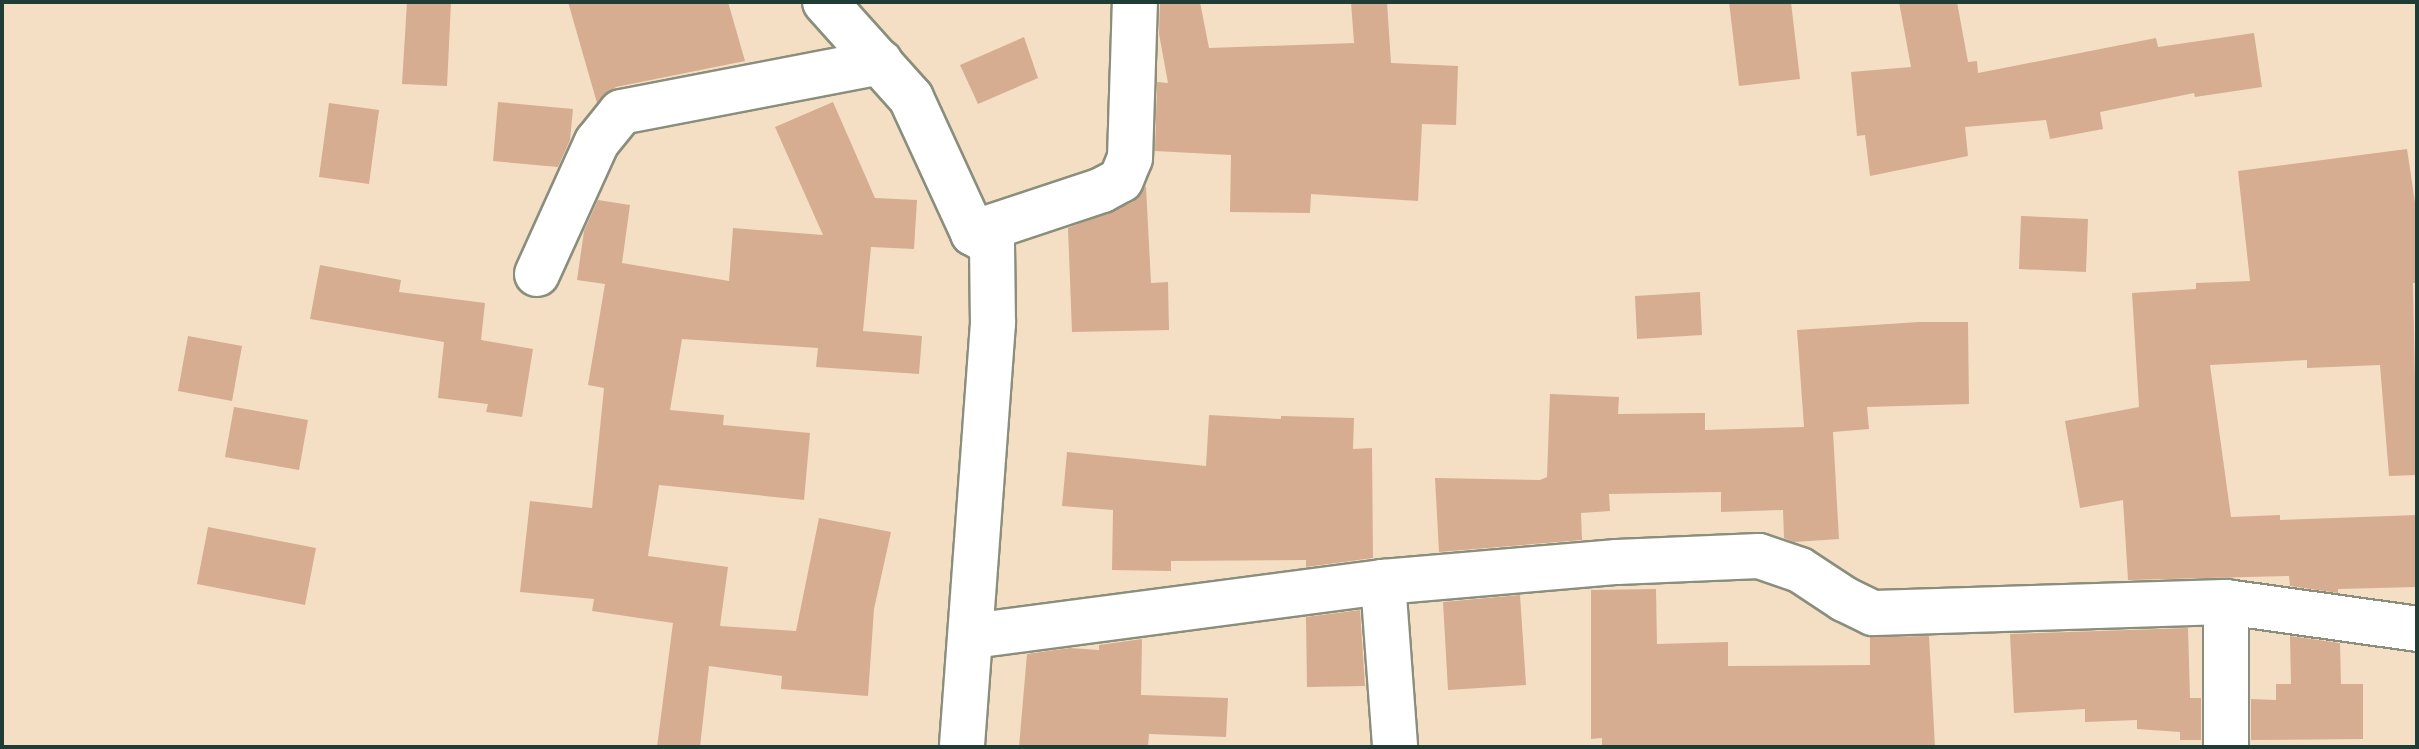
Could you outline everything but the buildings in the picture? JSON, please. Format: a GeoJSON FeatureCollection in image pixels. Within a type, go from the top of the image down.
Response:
{"type":"FeatureCollection","features":[{"type":"Feature","properties":{"kind":"street"},"geometry":{"type":"LineString","coordinates":[[825,2],[911,98],[973,233],[992,244],[993,323],[962,747]]}},
{"type":"Feature","properties":{"kind":"street"},"geometry":{"type":"LineString","coordinates":[[973,233],[1102,190],[1121,180],[1130,158],[1135,2]]}},
{"type":"Feature","properties":{"kind":"street"},"geometry":{"type":"LineString","coordinates":[[537,274],[597,142],[621,112],[880,62]]}},
{"type":"Feature","properties":{"kind":"street"},"geometry":{"type":"LineString","coordinates":[[972,636],[1383,582],[1617,562],[1759,556],[1800,570],[1844,599],[1873,613],[2226,602],[2417,629]]}},
{"type":"Feature","properties":{"kind":"street"},"geometry":{"type":"LineString","coordinates":[[1383,582],[1395,747]]}},
{"type":"Feature","properties":{"kind":"street"},"geometry":{"type":"LineString","coordinates":[[2226,602],[2226,747]]}}]}
